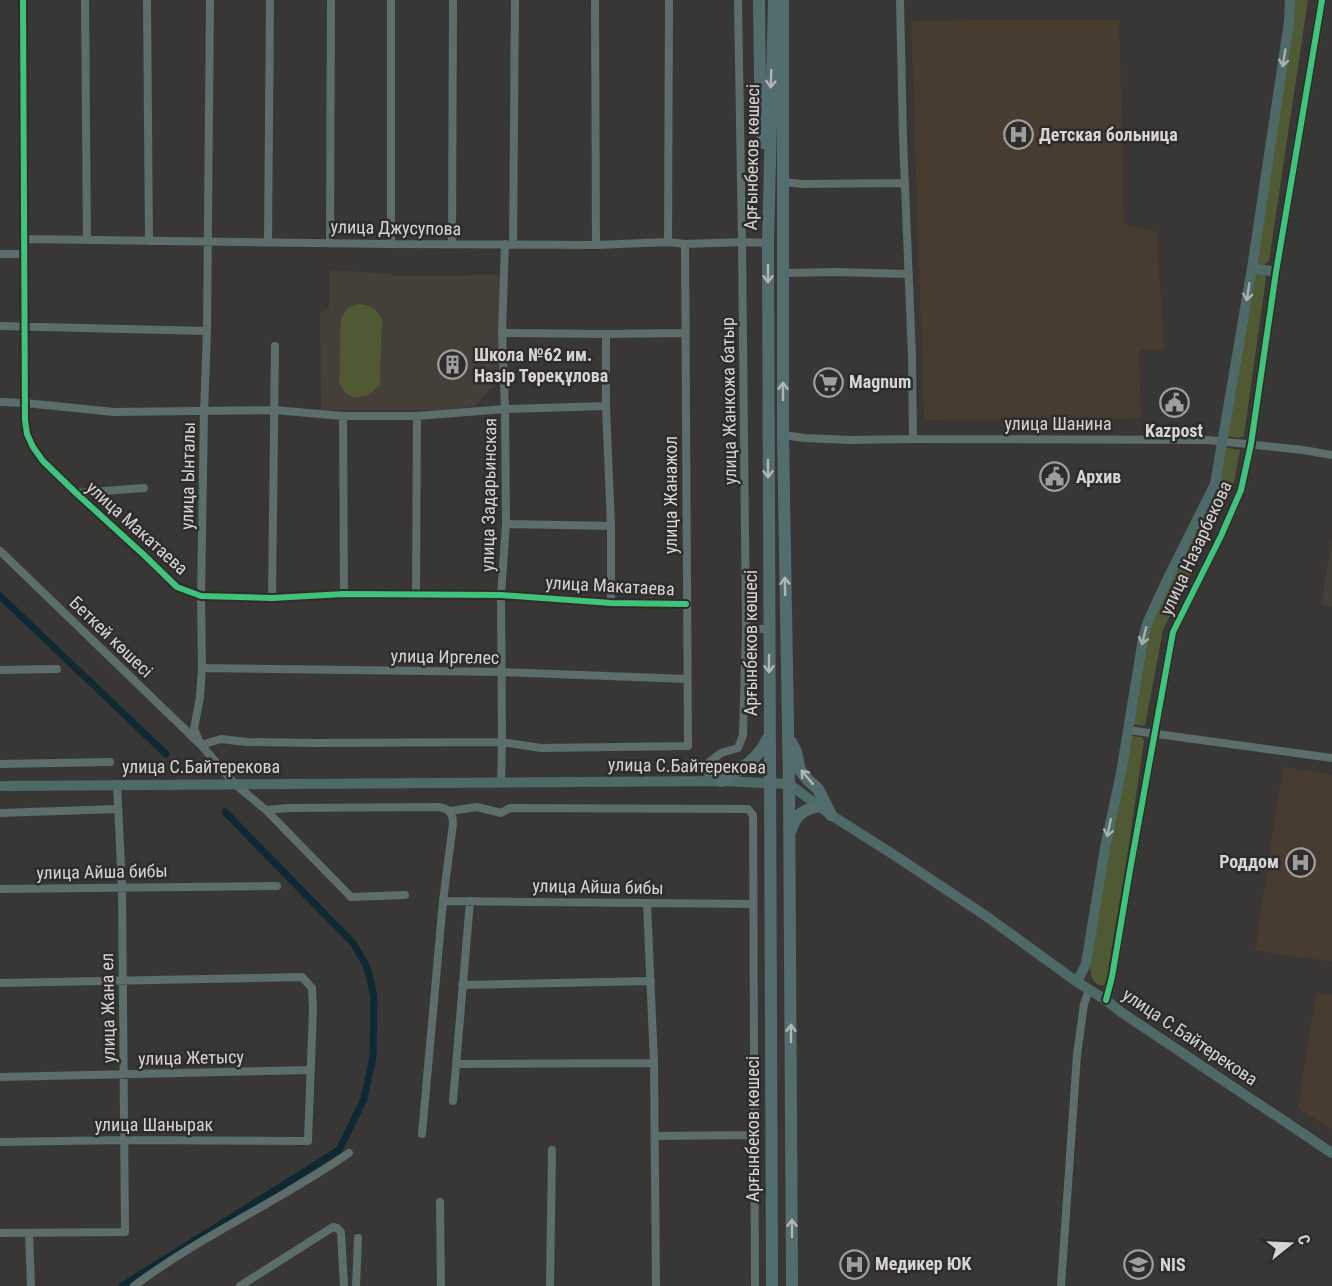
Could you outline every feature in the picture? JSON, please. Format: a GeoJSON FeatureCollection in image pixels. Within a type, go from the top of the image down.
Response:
{"type":"FeatureCollection","features":[{"type":"Feature","properties":{"kind":"main road"},"geometry":{"type":"LineString","coordinates":[[759,0],[762,135],[769,166]]}},
{"type":"Feature","properties":{"kind":"main road","name":"Арғынбеков көшесі"},"geometry":{"type":"LineString","coordinates":[[772,1286],[768,243],[774,0]]}},
{"type":"Feature","properties":{"kind":"main road","name":"Арғынбеков көшесі"},"geometry":{"type":"LineString","coordinates":[[783,0],[783,435],[789,784],[792,1286]]}},
{"type":"Feature","properties":{"kind":"main road"},"geometry":{"type":"LineString","coordinates":[[782,163],[789,104],[790,0]]}},
{"type":"Feature","properties":{"kind":"main road"},"geometry":{"type":"LineString","coordinates":[[788,736],[801,770],[818,789],[831,815]]}},
{"type":"Feature","properties":{"kind":"main road"},"geometry":{"type":"LineString","coordinates":[[715,781],[753,761],[769,737]]}},
{"type":"Feature","properties":{"kind":"main road"},"geometry":{"type":"LineString","coordinates":[[789,834],[798,815],[809,808],[819,806]]}},
{"type":"Feature","properties":{"kind":"street","name":"улица Макатаева"},"geometry":{"type":"LineString","coordinates":[[23,0],[25,420],[27,434],[43,461],[177,587],[201,596],[272,598],[344,594],[501,595],[611,603],[686,604]]}},
{"type":"Feature","properties":{"kind":"street"},"geometry":{"type":"LineString","coordinates":[[85,0],[87,240]]}},
{"type":"Feature","properties":{"kind":"street"},"geometry":{"type":"LineString","coordinates":[[147,0],[148,241]]}},
{"type":"Feature","properties":{"kind":"street","name":"улица Ынталы"},"geometry":{"type":"LineString","coordinates":[[201,745],[194,729],[202,668],[201,596],[207,331],[210,0]]}},
{"type":"Feature","properties":{"kind":"street"},"geometry":{"type":"LineString","coordinates":[[268,242],[270,0]]}},
{"type":"Feature","properties":{"kind":"street"},"geometry":{"type":"LineString","coordinates":[[330,243],[331,0]]}},
{"type":"Feature","properties":{"kind":"street"},"geometry":{"type":"LineString","coordinates":[[391,0],[391,244]]}},
{"type":"Feature","properties":{"kind":"street"},"geometry":{"type":"LineString","coordinates":[[453,0],[453,244]]}},
{"type":"Feature","properties":{"kind":"street","name":"улица Задарьинская"},"geometry":{"type":"LineString","coordinates":[[501,783],[501,595],[506,524],[502,333],[509,244],[515,0]]}},
{"type":"Feature","properties":{"kind":"street"},"geometry":{"type":"LineString","coordinates":[[595,0],[596,244]]}},
{"type":"Feature","properties":{"kind":"street"},"geometry":{"type":"LineString","coordinates":[[668,242],[669,0]]}},
{"type":"Feature","properties":{"kind":"street","name":"улица Жанкожа батыр"},"geometry":{"type":"LineString","coordinates":[[715,781],[707,764],[721,753],[738,748],[743,735],[746,629],[738,0]]}},
{"type":"Feature","properties":{"kind":"street"},"geometry":{"type":"LineString","coordinates":[[900,0],[913,439]]}},
{"type":"Feature","properties":{"kind":"street","name":"улица Назарбекова"},"geometry":{"type":"LineString","coordinates":[[1077,982],[1086,964],[1143,639],[1148,621],[1167,580],[1215,484],[1252,268],[1289,22],[1290,0]]}},
{"type":"Feature","properties":{"kind":"street","name":"улица Назарбекова"},"geometry":{"type":"LineString","coordinates":[[1106,1000],[1173,632],[1221,536],[1241,490],[1251,444],[1276,272],[1322,0]]}},
{"type":"Feature","properties":{"kind":"street"},"geometry":{"type":"LineString","coordinates":[[782,182],[802,184],[905,183]]}},
{"type":"Feature","properties":{"kind":"street","name":"улица Джусупова"},"geometry":{"type":"LineString","coordinates":[[24,239],[391,244],[768,243]]}},
{"type":"Feature","properties":{"kind":"street","name":"улица Жанажол"},"geometry":{"type":"LineString","coordinates":[[502,742],[541,748],[688,746],[685,244]]}},
{"type":"Feature","properties":{"kind":"street"},"geometry":{"type":"LineString","coordinates":[[0,254],[25,254]]}},
{"type":"Feature","properties":{"kind":"street"},"geometry":{"type":"LineString","coordinates":[[1252,268],[1276,272]]}},
{"type":"Feature","properties":{"kind":"street"},"geometry":{"type":"LineString","coordinates":[[782,273],[909,274]]}},
{"type":"Feature","properties":{"kind":"street"},"geometry":{"type":"LineString","coordinates":[[0,326],[207,331]]}},
{"type":"Feature","properties":{"kind":"street"},"geometry":{"type":"LineString","coordinates":[[502,333],[685,333]]}},
{"type":"Feature","properties":{"kind":"street"},"geometry":{"type":"LineString","coordinates":[[606,334],[611,603]]}},
{"type":"Feature","properties":{"kind":"street"},"geometry":{"type":"LineString","coordinates":[[272,598],[275,346]]}},
{"type":"Feature","properties":{"kind":"street"},"geometry":{"type":"LineString","coordinates":[[0,402],[114,412],[274,410],[343,416],[417,416],[505,409],[606,406]]}},
{"type":"Feature","properties":{"kind":"street"},"geometry":{"type":"LineString","coordinates":[[343,416],[344,594]]}},
{"type":"Feature","properties":{"kind":"street"},"geometry":{"type":"LineString","coordinates":[[416,594],[417,416]]}},
{"type":"Feature","properties":{"kind":"street","name":"улица Шанина"},"geometry":{"type":"LineString","coordinates":[[783,435],[850,440],[1196,440],[1251,444],[1332,455]]}},
{"type":"Feature","properties":{"kind":"street"},"geometry":{"type":"LineString","coordinates":[[76,493],[144,488]]}},
{"type":"Feature","properties":{"kind":"street"},"geometry":{"type":"LineString","coordinates":[[506,524],[611,526]]}},
{"type":"Feature","properties":{"kind":"street","name":"Беткей көшесі"},"geometry":{"type":"LineString","coordinates":[[0,551],[201,745],[235,784],[266,810],[351,897],[405,895]]}},
{"type":"Feature","properties":{"kind":"street"},"geometry":{"type":"LineString","coordinates":[[746,629],[769,629]]}},
{"type":"Feature","properties":{"kind":"street","name":"улица Иргелес"},"geometry":{"type":"LineString","coordinates":[[202,668],[501,672],[687,679]]}},
{"type":"Feature","properties":{"kind":"street"},"geometry":{"type":"LineString","coordinates":[[0,670],[57,669]]}},
{"type":"Feature","properties":{"kind":"street"},"geometry":{"type":"LineString","coordinates":[[1128,730],[1332,758]]}},
{"type":"Feature","properties":{"kind":"street"},"geometry":{"type":"LineString","coordinates":[[201,745],[221,739],[246,742],[315,743],[502,742]]}},
{"type":"Feature","properties":{"kind":"street"},"geometry":{"type":"LineString","coordinates":[[0,764],[110,762]]}},
{"type":"Feature","properties":{"kind":"street","name":"улица С.Байтерекова"},"geometry":{"type":"LineString","coordinates":[[0,786],[715,781],[789,784],[831,815],[986,916],[1077,982],[1332,1154]]}},
{"type":"Feature","properties":{"kind":"street","name":"улица Жана ел"},"geometry":{"type":"LineString","coordinates":[[29,1233],[125,1232],[122,887],[117,784]]}},
{"type":"Feature","properties":{"kind":"street"},"geometry":{"type":"LineString","coordinates":[[266,810],[439,807],[450,811],[477,807],[501,813],[510,808],[748,809],[753,815],[755,1286]]}},
{"type":"Feature","properties":{"kind":"street"},"geometry":{"type":"LineString","coordinates":[[0,813],[118,809]]}},
{"type":"Feature","properties":{"kind":"street"},"geometry":{"type":"LineString","coordinates":[[422,1134],[443,901],[453,824],[450,811]]}},
{"type":"Feature","properties":{"kind":"street","name":"улица Айша бибы"},"geometry":{"type":"LineString","coordinates":[[0,889],[277,886]]}},
{"type":"Feature","properties":{"kind":"street","name":"улица Айша бибы"},"geometry":{"type":"LineString","coordinates":[[443,901],[753,904]]}},
{"type":"Feature","properties":{"kind":"street"},"geometry":{"type":"LineString","coordinates":[[453,1101],[470,901]]}},
{"type":"Feature","properties":{"kind":"street"},"geometry":{"type":"LineString","coordinates":[[647,903],[654,1063],[656,1286]]}},
{"type":"Feature","properties":{"kind":"street"},"geometry":{"type":"LineString","coordinates":[[0,983],[302,977],[312,988],[311,1070]]}},
{"type":"Feature","properties":{"kind":"street"},"geometry":{"type":"LineString","coordinates":[[462,985],[651,981]]}},
{"type":"Feature","properties":{"kind":"street"},"geometry":{"type":"LineString","coordinates":[[1061,1286],[1076,1066],[1084,1005],[1089,990]]}},
{"type":"Feature","properties":{"kind":"street"},"geometry":{"type":"LineString","coordinates":[[456,1064],[654,1063]]}},
{"type":"Feature","properties":{"kind":"street","name":"улица Жетысу"},"geometry":{"type":"LineString","coordinates":[[0,1077],[311,1070]]}},
{"type":"Feature","properties":{"kind":"street","name":"улица Шанырак"},"geometry":{"type":"LineString","coordinates":[[0,1142],[308,1141],[311,1070]]}},
{"type":"Feature","properties":{"kind":"street"},"geometry":{"type":"LineString","coordinates":[[655,1136],[754,1136]]}},
{"type":"Feature","properties":{"kind":"street"},"geometry":{"type":"LineString","coordinates":[[550,1286],[552,1150]]}},
{"type":"Feature","properties":{"kind":"street"},"geometry":{"type":"LineString","coordinates":[[134,1286],[172,1259],[316,1176],[349,1153]]}},
{"type":"Feature","properties":{"kind":"street"},"geometry":{"type":"LineString","coordinates":[[754,1169],[772,1169]]}},
{"type":"Feature","properties":{"kind":"street"},"geometry":{"type":"LineString","coordinates":[[440,1202],[441,1286]]}},
{"type":"Feature","properties":{"kind":"street"},"geometry":{"type":"LineString","coordinates":[[240,1286],[333,1227],[341,1232],[344,1286]]}},
{"type":"Feature","properties":{"kind":"street"},"geometry":{"type":"LineString","coordinates":[[0,1233],[29,1233],[31,1286]]}},
{"type":"Feature","properties":{"kind":"street"},"geometry":{"type":"LineString","coordinates":[[356,1286],[358,1238]]}},
{"type":"Feature","properties":{"kind":"shaded area","name":"Детская больница"},"geometry":{"type":"Polygon","coordinates":[[[1119,20],[1124,223],[1157,233],[1164,350],[1139,350],[1141,418],[924,420],[911,22],[1119,20]]]}},
{"type":"Feature","properties":{"kind":"shaded area"},"geometry":{"type":"Polygon","coordinates":[[[330,270],[393,274],[394,276],[501,275],[501,379],[474,406],[441,410],[321,410],[320,313],[328,310],[330,270]]]}},
{"type":"Feature","properties":{"kind":"shaded area"},"geometry":{"type":"Polygon","coordinates":[[[1332,540],[1332,607],[1321,605],[1332,540]]]}},
{"type":"Feature","properties":{"kind":"shaded area","name":"Роддом"},"geometry":{"type":"Polygon","coordinates":[[[1283,767],[1332,775],[1332,962],[1255,950],[1283,767]]]}},
{"type":"Feature","properties":{"kind":"shaded area"},"geometry":{"type":"Polygon","coordinates":[[[1316,993],[1332,995],[1332,1129],[1298,1109],[1316,993]]]}},
{"type":"Feature","properties":{"kind":"green space"},"geometry":{"type":"Polygon","coordinates":[[[1290,0],[1308,0],[1269,261],[1264,265],[1254,263],[1290,0]]]}},
{"type":"Feature","properties":{"kind":"green space"},"geometry":{"type":"Polygon","coordinates":[[[1251,272],[1264,274],[1266,278],[1244,436],[1239,438],[1226,436],[1251,272]]]}},
{"type":"Feature","properties":{"kind":"green space"},"geometry":{"type":"Polygon","coordinates":[[[359,304],[373,308],[382,319],[380,385],[369,394],[352,397],[347,394],[339,382],[341,318],[347,308],[359,304]]]}},
{"type":"Feature","properties":{"kind":"green space"},"geometry":{"type":"Polygon","coordinates":[[[1222,447],[1240,450],[1233,488],[1163,630],[1145,726],[1130,724],[1145,623],[1215,488],[1222,447]]]}},
{"type":"Feature","properties":{"kind":"green space"},"geometry":{"type":"Polygon","coordinates":[[[1142,737],[1144,741],[1109,982],[1098,985],[1090,969],[1126,738],[1142,737]]]}},
{"type":"Feature","properties":{"kind":"waterway"},"geometry":{"type":"LineString","coordinates":[[0,596],[166,754]]}},
{"type":"Feature","properties":{"kind":"waterway"},"geometry":{"type":"LineString","coordinates":[[122,1286],[339,1150],[364,1099],[373,1057],[374,996],[367,967],[353,943],[225,812]]}},
{"type":"Feature","properties":{"kind":"cycle path"},"geometry":{"type":"LineString","coordinates":[[23,0],[25,420],[27,434],[43,461],[177,587],[201,596],[272,598],[344,594],[501,595],[611,603],[686,604]]}},
{"type":"Feature","properties":{"kind":"cycle path"},"geometry":{"type":"LineString","coordinates":[[1106,1000],[1173,632],[1221,536],[1241,490],[1251,444],[1276,272],[1322,0]]}},
{"type":"Feature","properties":{"kind":"place","name":"Детская больница"},"geometry":{"type":"Point","coordinates":[1018,135]}},
{"type":"Feature","properties":{"kind":"place","name":"Школа №62 им. Назір Төреқұлова"},"geometry":{"type":"Point","coordinates":[453,365]}},
{"type":"Feature","properties":{"kind":"place","name":"Magnum"},"geometry":{"type":"Point","coordinates":[828,382]}},
{"type":"Feature","properties":{"kind":"place","name":"Kazpost"},"geometry":{"type":"Point","coordinates":[1174,402]}},
{"type":"Feature","properties":{"kind":"place","name":"Архив"},"geometry":{"type":"Point","coordinates":[1055,477]}},
{"type":"Feature","properties":{"kind":"place","name":"Роддом"},"geometry":{"type":"Point","coordinates":[1300,862]}},
{"type":"Feature","properties":{"kind":"place","name":"Медикер ЮK"},"geometry":{"type":"Point","coordinates":[854,1264]}},
{"type":"Feature","properties":{"kind":"place","name":"NIS"},"geometry":{"type":"Point","coordinates":[1139,1265]}}]}
